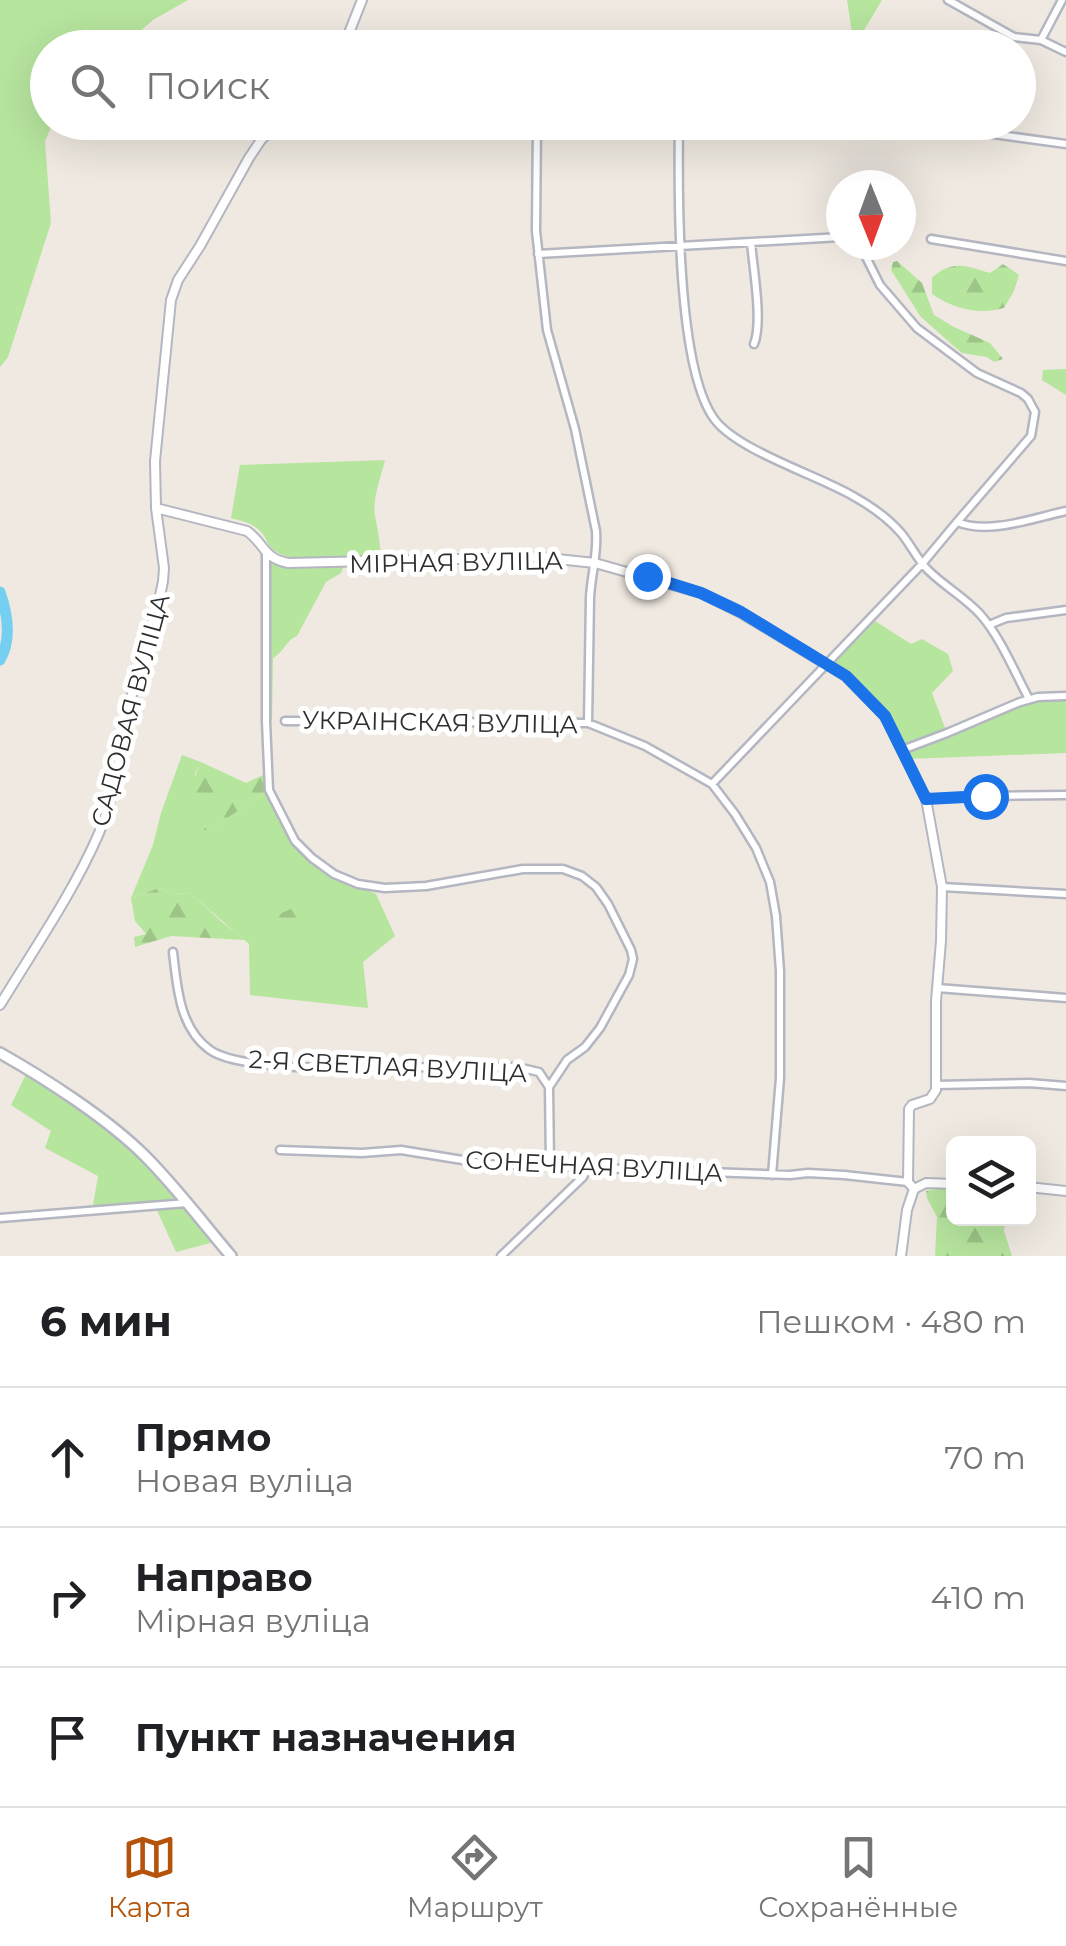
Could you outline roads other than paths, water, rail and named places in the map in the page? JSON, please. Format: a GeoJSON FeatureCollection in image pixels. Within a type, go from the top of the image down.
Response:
{"type":"FeatureCollection","features":[{"type":"Feature","properties":{"kind":"main road"},"geometry":{"type":"LineString","coordinates":[[0,1053],[130,1141],[231,1256]]}},
{"type":"Feature","properties":{"kind":"street"},"geometry":{"type":"LineString","coordinates":[[350,30],[362,0]]}},
{"type":"Feature","properties":{"kind":"street"},"geometry":{"type":"LineString","coordinates":[[948,0],[1002,30]]}},
{"type":"Feature","properties":{"kind":"street"},"geometry":{"type":"LineString","coordinates":[[1042,40],[1062,0]]}},
{"type":"Feature","properties":{"kind":"street"},"geometry":{"type":"LineString","coordinates":[[1036,39],[1066,52]]}},
{"type":"Feature","properties":{"kind":"street","name":"САДОВАЯ ВУЛІЦА"},"geometry":{"type":"LineString","coordinates":[[0,1005],[83,866],[114,790],[131,697],[163,581],[156,461],[174,290],[261,140]]}},
{"type":"Feature","properties":{"kind":"street"},"geometry":{"type":"LineString","coordinates":[[536,140],[538,254],[546,330],[581,456],[598,548],[591,580],[588,723]]}},
{"type":"Feature","properties":{"kind":"street"},"geometry":{"type":"LineString","coordinates":[[679,140],[681,246],[692,354],[702,398],[714,420],[745,444],[870,507],[901,534],[922,564],[989,625],[1029,699]]}},
{"type":"Feature","properties":{"kind":"street"},"geometry":{"type":"LineString","coordinates":[[1036,140],[1066,144]]}},
{"type":"Feature","properties":{"kind":"street"},"geometry":{"type":"LineString","coordinates":[[538,254],[826,238]]}},
{"type":"Feature","properties":{"kind":"street"},"geometry":{"type":"LineString","coordinates":[[931,240],[1066,262]]}},
{"type":"Feature","properties":{"kind":"street"},"geometry":{"type":"LineString","coordinates":[[751,242],[758,324],[754,344]]}},
{"type":"Feature","properties":{"kind":"street"},"geometry":{"type":"LineString","coordinates":[[712,784],[922,564],[1034,428],[1034,412],[1028,398],[977,373],[917,328],[880,285],[868,260]]}},
{"type":"Feature","properties":{"kind":"street","name":"МІРНАЯ ВУЛІЦА"},"geometry":{"type":"LineString","coordinates":[[156,508],[247,531],[266,554],[279,561],[304,564],[538,557],[595,563],[701,593],[741,612],[846,676],[885,716],[926,799],[942,887],[937,1085]]}},
{"type":"Feature","properties":{"kind":"street"},"geometry":{"type":"LineString","coordinates":[[957,522],[985,526],[1066,511]]}},
{"type":"Feature","properties":{"kind":"street","name":"2-Я СВЕТЛАЯ ВУЛІЦА"},"geometry":{"type":"LineString","coordinates":[[266,554],[269,790],[296,840],[312,858],[334,874],[358,884],[385,888],[426,886],[524,869],[552,868],[582,876],[608,904],[631,950],[632,967],[617,1000],[586,1046],[567,1060],[549,1087],[550,1165]]}},
{"type":"Feature","properties":{"kind":"street"},"geometry":{"type":"LineString","coordinates":[[989,625],[1006,618],[1066,610]]}},
{"type":"Feature","properties":{"kind":"street"},"geometry":{"type":"LineString","coordinates":[[902,750],[1029,699],[1066,696]]}},
{"type":"Feature","properties":{"kind":"street","name":"УКРАІНСКАЯ ВУЛІЦА"},"geometry":{"type":"LineString","coordinates":[[285,721],[588,723],[645,746],[712,784],[756,848],[770,882],[776,916],[780,1078],[772,1175]]}},
{"type":"Feature","properties":{"kind":"street"},"geometry":{"type":"LineString","coordinates":[[926,799],[1066,796]]}},
{"type":"Feature","properties":{"kind":"street"},"geometry":{"type":"LineString","coordinates":[[942,887],[1066,894]]}},
{"type":"Feature","properties":{"kind":"street","name":"2-Я СВЕТЛАЯ ВУЛІЦА"},"geometry":{"type":"LineString","coordinates":[[173,952],[181,1009],[198,1038],[212,1051],[225,1056],[250,1062],[334,1068],[517,1068],[538,1072],[549,1087]]}},
{"type":"Feature","properties":{"kind":"street"},"geometry":{"type":"LineString","coordinates":[[937,988],[1066,998]]}},
{"type":"Feature","properties":{"kind":"street"},"geometry":{"type":"LineString","coordinates":[[901,1256],[913,1186],[909,1109],[912,1105],[930,1099],[937,1085],[1066,1086]]}},
{"type":"Feature","properties":{"kind":"street","name":"СОНЕЧНАЯ ВУЛІЦА"},"geometry":{"type":"LineString","coordinates":[[280,1150],[401,1150],[460,1161],[772,1175],[844,1174],[913,1186],[946,1184]]}},
{"type":"Feature","properties":{"kind":"street"},"geometry":{"type":"LineString","coordinates":[[501,1256],[588,1168]]}},
{"type":"Feature","properties":{"kind":"street"},"geometry":{"type":"LineString","coordinates":[[1036,1188],[1066,1191]]}},
{"type":"Feature","properties":{"kind":"street"},"geometry":{"type":"LineString","coordinates":[[0,1218],[186,1203]]}},
{"type":"Feature","properties":{"kind":"waterway"},"geometry":{"type":"LineString","coordinates":[[0,592],[8,627],[0,660]]}}]}
